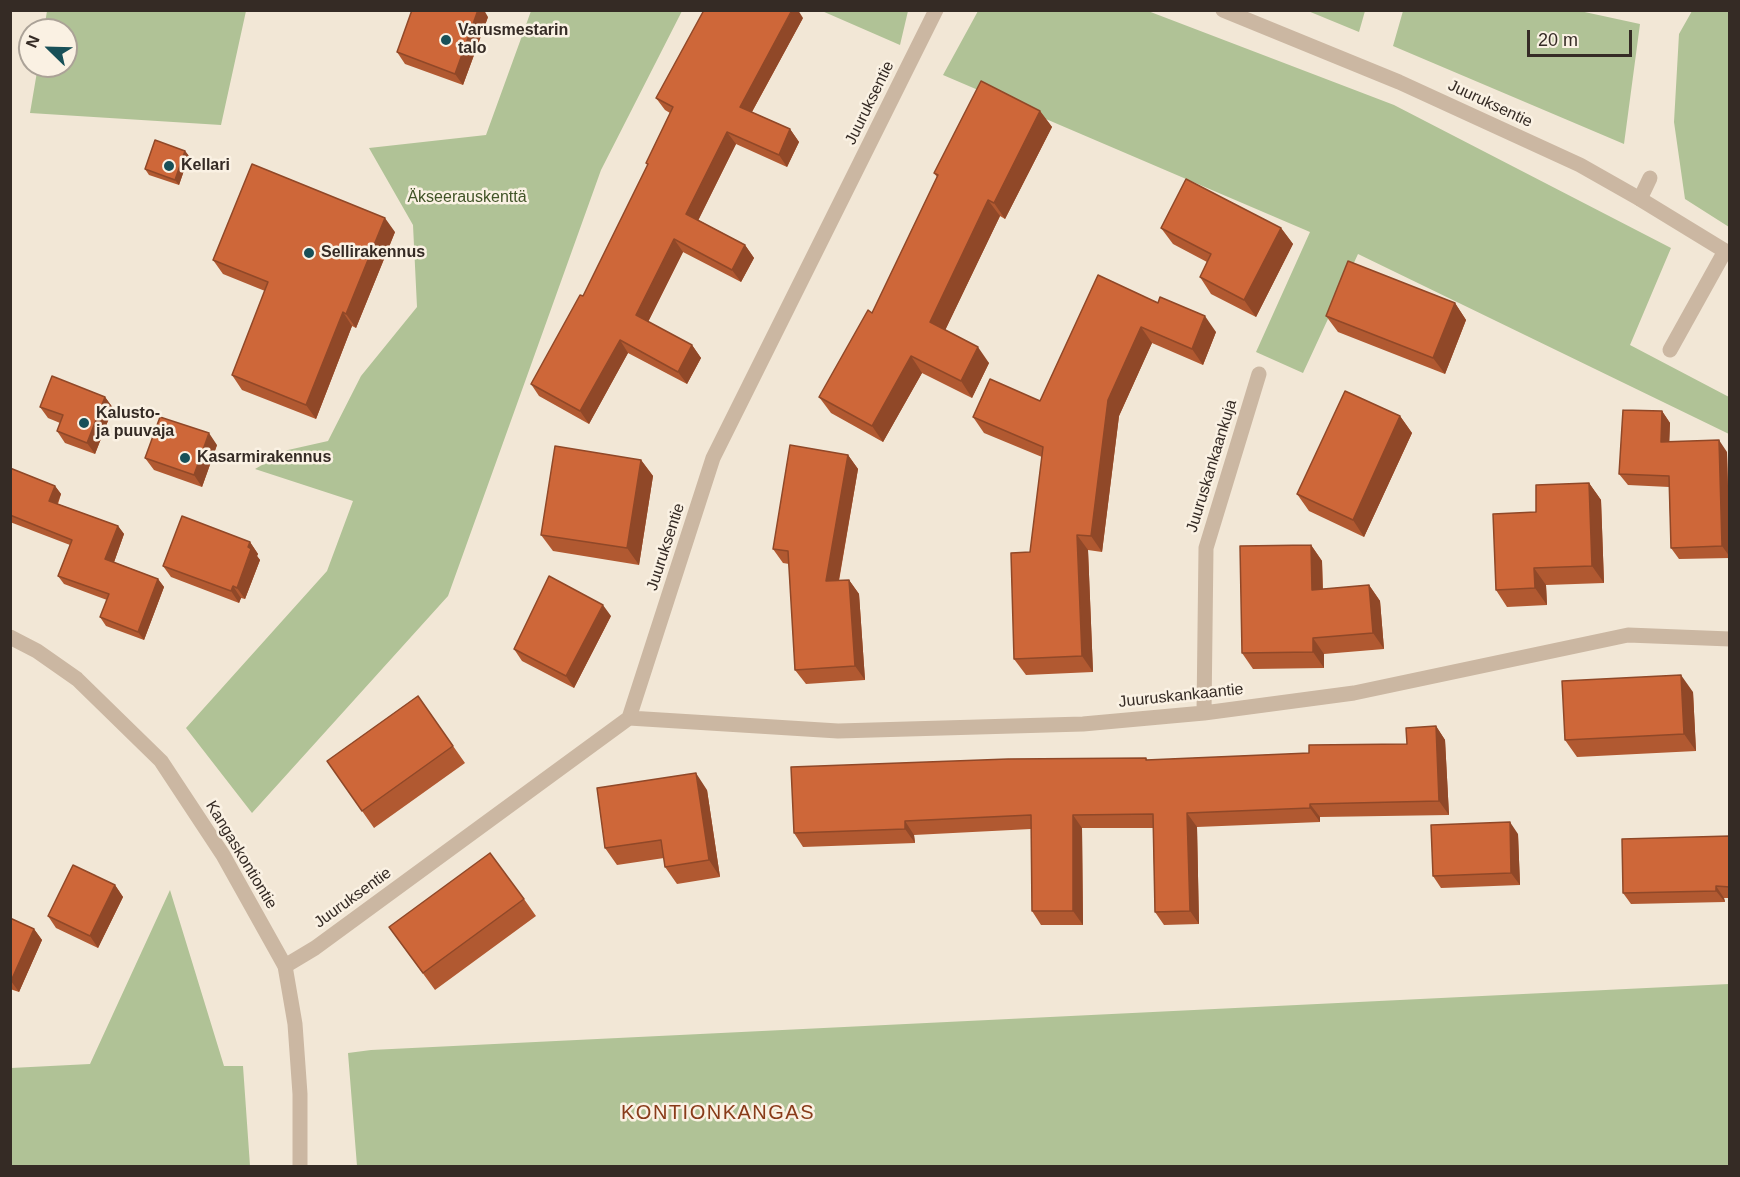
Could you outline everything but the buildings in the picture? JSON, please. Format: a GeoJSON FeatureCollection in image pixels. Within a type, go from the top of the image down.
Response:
{"type":"FeatureCollection","features":[{"type":"Feature","properties":{"kind":"street","name":"Juuruksentie"},"geometry":{"type":"LineString","coordinates":[[285,966],[315,948],[629,718],[713,458],[936,10]]}},
{"type":"Feature","properties":{"kind":"street","name":"Juuruksentie"},"geometry":{"type":"LineString","coordinates":[[1223,10],[1399,82],[1580,165],[1727,253]]}},
{"type":"Feature","properties":{"kind":"street"},"geometry":{"type":"LineString","coordinates":[[1640,199],[1650,178]]}},
{"type":"Feature","properties":{"kind":"street"},"geometry":{"type":"LineString","coordinates":[[1670,350],[1727,253]]}},
{"type":"Feature","properties":{"kind":"street","name":"Juuruskankaankuja"},"geometry":{"type":"LineString","coordinates":[[1204,713],[1206,548],[1259,374]]}},
{"type":"Feature","properties":{"kind":"street","name":"Juuruskankaantie"},"geometry":{"type":"LineString","coordinates":[[629,718],[838,731],[1083,724],[1204,713],[1354,693],[1628,635],[1730,639]]}},
{"type":"Feature","properties":{"kind":"street","name":"Kangaskontiontie"},"geometry":{"type":"LineString","coordinates":[[10,637],[37,651],[77,679],[161,761],[223,855],[285,966],[295,1023],[300,1094],[300,1167]]}},
{"type":"Feature","properties":{"kind":"green space"},"geometry":{"type":"Polygon","coordinates":[[[908,10],[900,45],[822,11],[908,10]]]}},
{"type":"Feature","properties":{"kind":"green space"},"geometry":{"type":"Polygon","coordinates":[[[47,11],[246,11],[221,125],[30,113],[36,78],[78,78],[78,18],[46,18],[47,11]]]}},
{"type":"Feature","properties":{"kind":"green space","name":"Äkseerauskenttä"},"geometry":{"type":"Polygon","coordinates":[[[531,11],[682,11],[601,170],[448,596],[252,813],[186,728],[327,571],[353,501],[255,469],[288,450],[328,441],[361,376],[417,307],[413,225],[369,148],[486,135],[531,11]]]}},
{"type":"Feature","properties":{"kind":"green space"},"geometry":{"type":"Polygon","coordinates":[[[978,11],[1148,11],[1394,105],[1671,248],[1630,345],[1729,397],[1729,434],[1358,254],[1303,373],[1256,352],[1310,232],[943,75],[978,11]]]}},
{"type":"Feature","properties":{"kind":"green space"},"geometry":{"type":"Polygon","coordinates":[[[1308,11],[1365,11],[1359,32],[1308,11]]]}},
{"type":"Feature","properties":{"kind":"green space"},"geometry":{"type":"Polygon","coordinates":[[[1403,11],[1580,11],[1640,24],[1624,144],[1393,46],[1403,11]]]}},
{"type":"Feature","properties":{"kind":"green space"},"geometry":{"type":"Polygon","coordinates":[[[1692,11],[1729,11],[1729,227],[1685,199],[1674,122],[1679,34],[1692,11]]]}},
{"type":"Feature","properties":{"kind":"green space"},"geometry":{"type":"Polygon","coordinates":[[[170,890],[224,1066],[243,1066],[250,1166],[11,1166],[11,1068],[90,1064],[170,890]]]}},
{"type":"Feature","properties":{"kind":"green space"},"geometry":{"type":"Polygon","coordinates":[[[1729,984],[1729,1166],[357,1166],[348,1053],[371,1050],[1729,984]]]}},
{"type":"Feature","properties":{"kind":"place","name":"Varusmestarin talo"},"geometry":{"type":"Point","coordinates":[446,40]}},
{"type":"Feature","properties":{"kind":"place","name":"Kellari"},"geometry":{"type":"Point","coordinates":[169,166]}},
{"type":"Feature","properties":{"kind":"place","name":"Sellirakennus"},"geometry":{"type":"Point","coordinates":[309,253]}},
{"type":"Feature","properties":{"kind":"place","name":"Kalusto- ja puuvaja"},"geometry":{"type":"Point","coordinates":[84,423]}},
{"type":"Feature","properties":{"kind":"place","name":"Kasarmirakennus"},"geometry":{"type":"Point","coordinates":[185,458]}},
{"type":"Feature","properties":{"kind":"district","name":"KONTIONKANGAS"},"geometry":{"type":"Point","coordinates":[718,1113]}}]}
